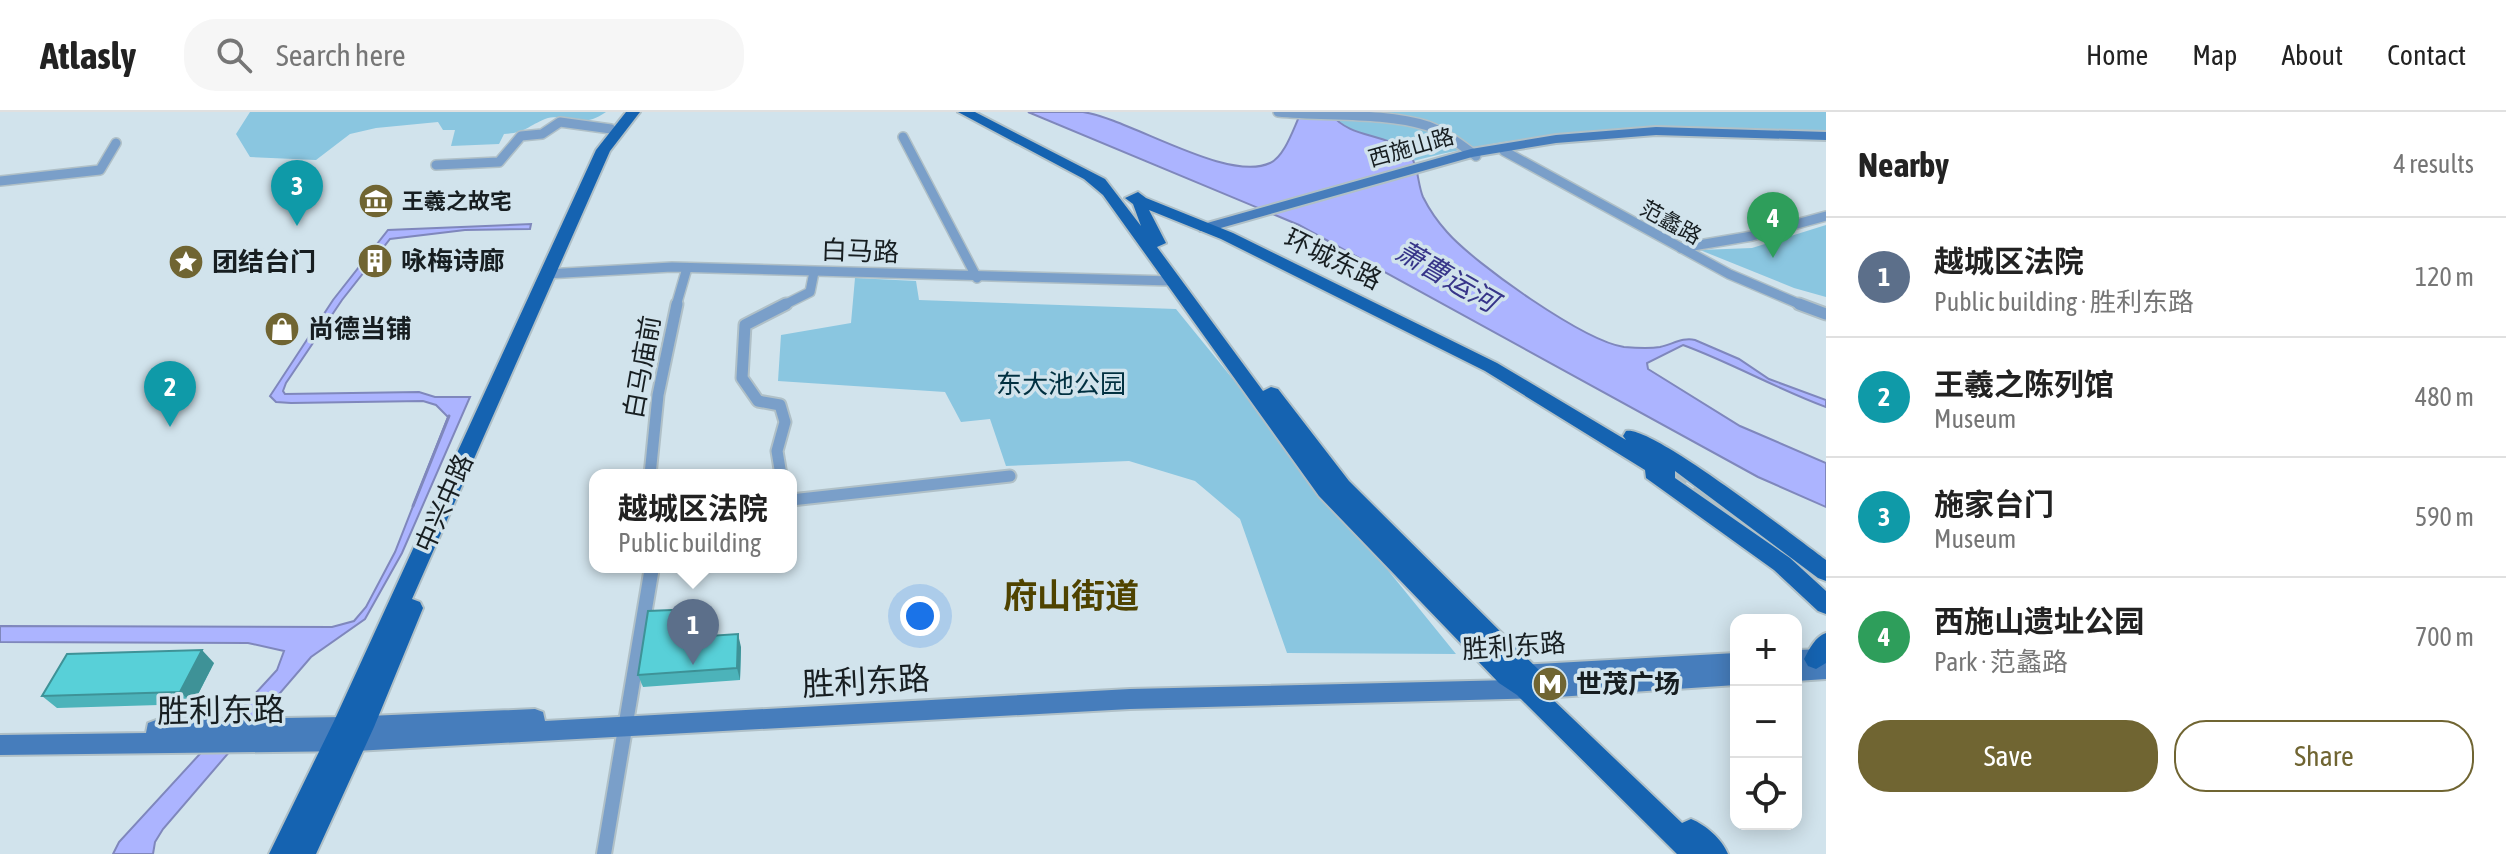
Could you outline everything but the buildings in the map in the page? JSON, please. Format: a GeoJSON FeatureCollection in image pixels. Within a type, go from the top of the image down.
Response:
{"type":"FeatureCollection","features":[{"type":"Feature","properties":{"kind":"main road"},"geometry":{"type":"LineString","coordinates":[[606,156],[599,144],[624,112]]}},
{"type":"Feature","properties":{"kind":"main road"},"geometry":{"type":"LineString","coordinates":[[606,156],[633,112]]}},
{"type":"Feature","properties":{"kind":"main road"},"geometry":{"type":"LineString","coordinates":[[606,156],[642,112]]}},
{"type":"Feature","properties":{"kind":"main road"},"geometry":{"type":"LineString","coordinates":[[606,156],[649,112]]}},
{"type":"Feature","properties":{"kind":"main road"},"geometry":{"type":"LineString","coordinates":[[955,112],[1034,155],[1090,176]]}},
{"type":"Feature","properties":{"kind":"main road","name":"环城东路"},"geometry":{"type":"LineString","coordinates":[[965,112],[1050,154]]}},
{"type":"Feature","properties":{"kind":"main road","name":"环城东路"},"geometry":{"type":"LineString","coordinates":[[974,112],[1090,176],[1229,235],[1545,391],[1670,472]]}},
{"type":"Feature","properties":{"kind":"main road"},"geometry":{"type":"LineString","coordinates":[[982,112],[1074,158],[1108,192],[1326,491],[1525,681],[1715,854]]}},
{"type":"Feature","properties":{"kind":"main road","name":"西施山路"},"geometry":{"type":"LineString","coordinates":[[1208,227],[1471,155],[1556,139],[1656,131],[1826,138]]}},
{"type":"Feature","properties":{"kind":"main road","name":"西施山路"},"geometry":{"type":"LineString","coordinates":[[1471,155],[1559,141],[1658,133],[1826,138]]}},
{"type":"Feature","properties":{"kind":"main road","name":"中兴中路"},"geometry":{"type":"LineString","coordinates":[[302,854],[350,734],[606,156]]}},
{"type":"Feature","properties":{"kind":"main road"},"geometry":{"type":"LineString","coordinates":[[1137,198],[1153,235],[1189,286],[1342,486],[1525,681],[1696,854]]}},
{"type":"Feature","properties":{"kind":"main road","name":"西施山路"},"geometry":{"type":"LineString","coordinates":[[1229,235],[1247,218]]}},
{"type":"Feature","properties":{"kind":"main road"},"geometry":{"type":"LineString","coordinates":[[1444,340],[1491,353],[1684,467],[1826,572]]}},
{"type":"Feature","properties":{"kind":"main road"},"geometry":{"type":"LineString","coordinates":[[1444,340],[1467,361],[1667,482],[1782,564],[1826,605]]}},
{"type":"Feature","properties":{"kind":"main road","name":"胜利东路"},"geometry":{"type":"LineString","coordinates":[[1525,681],[1730,663]]}},
{"type":"Feature","properties":{"kind":"main road","name":"胜利东路"},"geometry":{"type":"LineString","coordinates":[[0,745],[350,734],[1525,681],[1730,676]]}},
{"type":"Feature","properties":{"kind":"main road","name":"胜利东路"},"geometry":{"type":"LineString","coordinates":[[0,732],[222,736]]}},
{"type":"Feature","properties":{"kind":"main road","name":"中兴中路"},"geometry":{"type":"LineString","coordinates":[[282,854],[350,734]]}},
{"type":"Feature","properties":{"kind":"street"},"geometry":{"type":"LineString","coordinates":[[1278,112],[1402,120],[1440,132],[1471,155]]}},
{"type":"Feature","properties":{"kind":"street"},"geometry":{"type":"LineString","coordinates":[[436,165],[499,162],[521,136],[542,134],[560,122],[611,129]]}},
{"type":"Feature","properties":{"kind":"street"},"geometry":{"type":"LineString","coordinates":[[903,137],[977,278]]}},
{"type":"Feature","properties":{"kind":"street"},"geometry":{"type":"LineString","coordinates":[[0,181],[100,170],[116,143]]}},
{"type":"Feature","properties":{"kind":"street","name":"范蠡路"},"geometry":{"type":"LineString","coordinates":[[1504,151],[1680,248],[1775,296],[1826,314]]}},
{"type":"Feature","properties":{"kind":"street"},"geometry":{"type":"LineString","coordinates":[[1680,248],[1752,236],[1826,216]]}},
{"type":"Feature","properties":{"kind":"street","name":"白马路"},"geometry":{"type":"LineString","coordinates":[[552,274],[687,268],[1172,281]]}},
{"type":"Feature","properties":{"kind":"street","name":"白马庙前"},"geometry":{"type":"LineString","coordinates":[[650,469],[653,415],[664,345],[687,268]]}},
{"type":"Feature","properties":{"kind":"street"},"geometry":{"type":"LineString","coordinates":[[780,469],[777,451],[785,422],[780,405],[758,401],[742,378],[745,325],[810,292],[814,272]]}},
{"type":"Feature","properties":{"kind":"street"},"geometry":{"type":"LineString","coordinates":[[797,499],[1010,476]]}},
{"type":"Feature","properties":{"kind":"street"},"geometry":{"type":"LineString","coordinates":[[604,854],[651,573]]}},
{"type":"Feature","properties":{"kind":"green space"},"geometry":{"type":"Polygon","coordinates":[[[250,112],[606,112],[581,121],[553,117],[545,119],[522,131],[504,134],[499,144],[451,146],[455,130],[443,130],[438,122],[376,128],[350,134],[316,160],[250,157],[236,134],[250,112]]]}},
{"type":"Feature","properties":{"kind":"green space"},"geometry":{"type":"Polygon","coordinates":[[[1331,112],[1826,112],[1826,133],[1670,128],[1618,130],[1516,140],[1413,161],[1395,145],[1348,128],[1338,122],[1331,112]]]}},
{"type":"Feature","properties":{"kind":"green space"},"geometry":{"type":"Polygon","coordinates":[[[1826,225],[1826,297],[1794,288],[1700,250],[1752,248],[1826,225]]]}},
{"type":"Feature","properties":{"kind":"green space","name":"东大池公园"},"geometry":{"type":"Polygon","coordinates":[[[855,278],[916,281],[919,300],[1176,309],[1456,654],[1287,653],[1240,519],[1195,481],[1129,461],[1006,466],[990,419],[961,422],[945,392],[778,381],[781,335],[851,323],[855,278]]]}},
{"type":"Feature","properties":{"kind":"water","name":"萧曹运河"},"geometry":{"type":"Polygon","coordinates":[[[1028,112],[1083,112],[1204,157],[1252,167],[1270,163],[1280,155],[1299,117],[1332,115],[1348,128],[1389,141],[1411,157],[1423,197],[1447,232],[1461,246],[1505,281],[1583,331],[1624,347],[1656,348],[1682,340],[1695,340],[1739,359],[1769,379],[1826,400],[1826,407],[1683,345],[1647,363],[1648,369],[1740,426],[1826,463],[1826,507],[1758,477],[1299,225],[1028,112]]]}},
{"type":"Feature","properties":{"kind":"water"},"geometry":{"type":"Polygon","coordinates":[[[531,224],[530,229],[465,230],[390,239],[342,300],[286,383],[285,394],[419,392],[435,397],[470,397],[402,553],[365,619],[311,657],[163,829],[155,842],[153,854],[113,854],[119,842],[277,670],[284,651],[248,643],[0,642],[0,626],[332,627],[354,621],[366,607],[395,552],[448,417],[436,405],[423,401],[291,403],[276,402],[270,396],[333,300],[388,230],[531,224]]]}},
{"type":"Feature","properties":{"kind":"waterway"},"geometry":{"type":"LineString","coordinates":[[413,506],[449,416]]}},
{"type":"Feature","properties":{"kind":"tunnel"},"geometry":{"type":"LineString","coordinates":[[1672,470],[1723,506]]}},
{"type":"Feature","properties":{"kind":"place","name":"王羲之故宅"},"geometry":{"type":"Point","coordinates":[376,201]}},
{"type":"Feature","properties":{"kind":"place","name":"施家台门"},"geometry":{"type":"Point","coordinates":[297,226]}},
{"type":"Feature","properties":{"kind":"place","name":"西施山遗址公园"},"geometry":{"type":"Point","coordinates":[1773,258]}},
{"type":"Feature","properties":{"kind":"place","name":"咏梅诗廊"},"geometry":{"type":"Point","coordinates":[375,261]}},
{"type":"Feature","properties":{"kind":"place","name":"团结台门"},"geometry":{"type":"Point","coordinates":[186,262]}},
{"type":"Feature","properties":{"kind":"place","name":"尚德当铺"},"geometry":{"type":"Point","coordinates":[282,329]}},
{"type":"Feature","properties":{"kind":"place","name":"王羲之陈列馆"},"geometry":{"type":"Point","coordinates":[170,427]}},
{"type":"Feature","properties":{"kind":"place","name":"越城区法院"},"geometry":{"type":"Point","coordinates":[693,665]}},
{"type":"Feature","properties":{"kind":"place","name":"世茂广场"},"geometry":{"type":"Point","coordinates":[1550,684]}},
{"type":"Feature","properties":{"kind":"district","name":"府山街道"},"geometry":{"type":"Point","coordinates":[1071,595]}}]}
